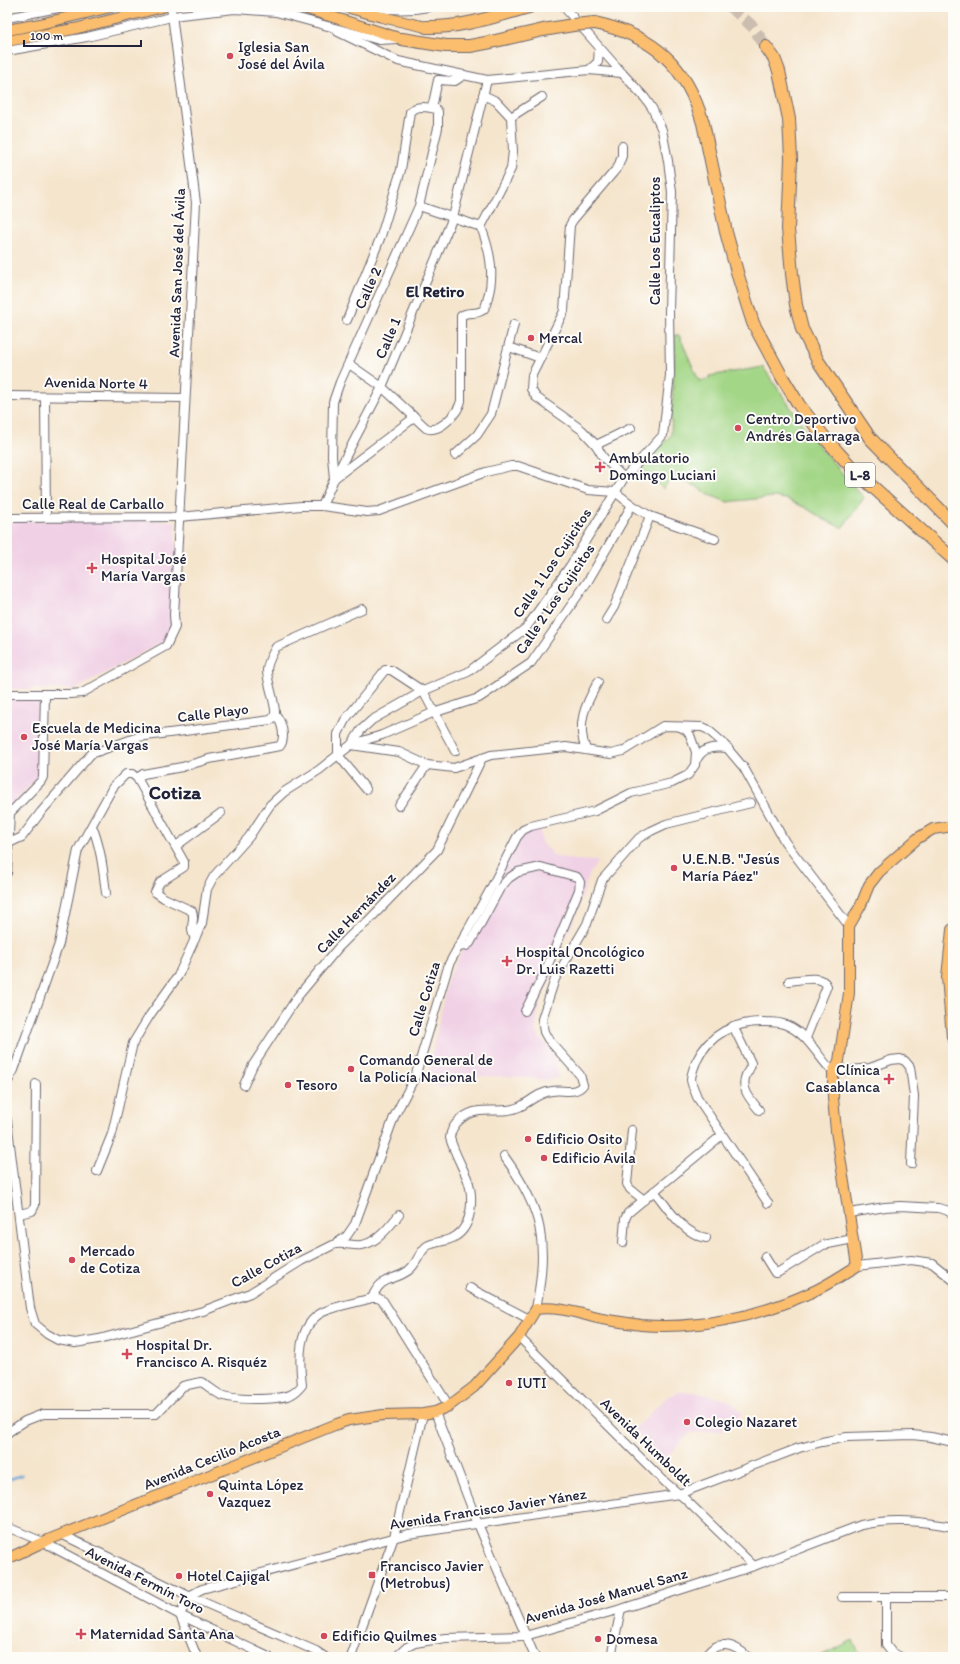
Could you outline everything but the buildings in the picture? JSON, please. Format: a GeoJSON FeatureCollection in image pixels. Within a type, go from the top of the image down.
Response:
{"type":"FeatureCollection","features":[{"type":"Feature","properties":{"kind":"highway"},"geometry":{"type":"LineString","coordinates":[[426,27],[449,26],[529,7]]}},
{"type":"Feature","properties":{"kind":"highway","name":"L-8"},"geometry":{"type":"LineString","coordinates":[[402,39],[446,46],[470,46],[543,30],[596,23],[613,27],[646,42],[674,64],[685,79],[699,109],[726,232],[753,323],[782,377],[799,405],[853,469],[953,559]]}},
{"type":"Feature","properties":{"kind":"highway","name":"L-8"},"geometry":{"type":"LineString","coordinates":[[766,47],[774,58],[779,71],[789,119],[791,159],[788,229],[796,305],[802,330],[818,361],[870,438],[953,524]]}},
{"type":"Feature","properties":{"kind":"highway"},"geometry":{"type":"LineString","coordinates":[[953,930],[948,977],[953,1037]]}},
{"type":"Feature","properties":{"kind":"main road"},"geometry":{"type":"LineString","coordinates":[[7,30],[40,24],[111,7]]}},
{"type":"Feature","properties":{"kind":"main road"},"geometry":{"type":"LineString","coordinates":[[7,41],[74,28],[163,7]]}},
{"type":"Feature","properties":{"kind":"main road"},"geometry":{"type":"LineString","coordinates":[[301,7],[402,39]]}},
{"type":"Feature","properties":{"kind":"main road"},"geometry":{"type":"LineString","coordinates":[[346,7],[426,27]]}},
{"type":"Feature","properties":{"kind":"main road"},"geometry":{"type":"LineString","coordinates":[[536,1308],[550,1307],[602,1319],[641,1325],[669,1325],[710,1322],[754,1314],[793,1300],[814,1291],[857,1266],[850,1213],[836,1131],[833,1098],[833,1072],[839,1061],[849,993],[849,926],[861,905],[869,884],[880,872],[918,838],[933,830],[953,826]]}},
{"type":"Feature","properties":{"kind":"main road","name":"Avenida Cecilio Acosta"},"geometry":{"type":"LineString","coordinates":[[7,1559],[43,1542],[337,1424],[349,1420],[383,1415],[423,1414],[435,1412],[449,1406],[474,1387],[520,1337],[536,1308]]}},
{"type":"Feature","properties":{"kind":"street"},"geometry":{"type":"LineString","coordinates":[[7,18],[33,10],[63,7]]}},
{"type":"Feature","properties":{"kind":"street","name":"Avenida San José del Ávila"},"geometry":{"type":"LineString","coordinates":[[7,694],[82,693],[166,646],[175,627],[179,518],[196,203],[172,7]]}},
{"type":"Feature","properties":{"kind":"street"},"geometry":{"type":"LineString","coordinates":[[377,7],[395,10],[429,7]]}},
{"type":"Feature","properties":{"kind":"street","name":"Calle Los Eucaliptos"},"geometry":{"type":"LineString","coordinates":[[564,7],[645,98],[652,108],[662,130],[672,192],[669,312],[670,375],[664,431],[663,435],[624,478],[615,492]]}},
{"type":"Feature","properties":{"kind":"street"},"geometry":{"type":"LineString","coordinates":[[7,51],[87,37],[173,17],[219,10],[258,10],[276,12],[379,40],[402,39]]}},
{"type":"Feature","properties":{"kind":"street"},"geometry":{"type":"LineString","coordinates":[[321,24],[398,61],[487,80],[590,70],[622,73]]}},
{"type":"Feature","properties":{"kind":"street"},"geometry":{"type":"LineString","coordinates":[[590,70],[598,62],[599,48]]}},
{"type":"Feature","properties":{"kind":"street","name":"Calle 2"},"geometry":{"type":"LineString","coordinates":[[334,479],[332,456],[333,402],[340,382],[419,206],[438,128],[438,112],[434,109],[438,80],[455,81],[464,75]]}},
{"type":"Feature","properties":{"kind":"street","name":"Calle 1"},"geometry":{"type":"LineString","coordinates":[[322,506],[334,479],[382,387],[453,217],[487,80]]}},
{"type":"Feature","properties":{"kind":"street"},"geometry":{"type":"LineString","coordinates":[[349,364],[382,387],[430,430],[439,428],[460,408],[461,316],[463,314],[480,312],[485,308],[490,291],[492,269],[488,246],[481,227],[511,169],[513,151],[511,117],[496,101],[483,95]]}},
{"type":"Feature","properties":{"kind":"street"},"geometry":{"type":"LineString","coordinates":[[511,117],[542,97]]}},
{"type":"Feature","properties":{"kind":"street"},"geometry":{"type":"LineString","coordinates":[[347,320],[382,236],[401,170],[410,112],[412,108],[434,109]]}},
{"type":"Feature","properties":{"kind":"street"},"geometry":{"type":"LineString","coordinates":[[622,146],[622,156],[618,167],[570,225],[564,311],[540,358],[530,383],[531,389],[536,397],[582,430],[596,445],[604,457],[624,478]]}},
{"type":"Feature","properties":{"kind":"street"},"geometry":{"type":"LineString","coordinates":[[419,206],[481,227]]}},
{"type":"Feature","properties":{"kind":"street"},"geometry":{"type":"LineString","coordinates":[[455,455],[477,435],[491,414],[514,324]]}},
{"type":"Feature","properties":{"kind":"street"},"geometry":{"type":"LineString","coordinates":[[509,347],[540,358]]}},
{"type":"Feature","properties":{"kind":"street","name":"Avenida Norte 4"},"geometry":{"type":"LineString","coordinates":[[7,396],[185,398]]}},
{"type":"Feature","properties":{"kind":"street"},"geometry":{"type":"LineString","coordinates":[[44,397],[46,517]]}},
{"type":"Feature","properties":{"kind":"street"},"geometry":{"type":"LineString","coordinates":[[334,479],[415,417]]}},
{"type":"Feature","properties":{"kind":"street"},"geometry":{"type":"LineString","coordinates":[[596,445],[631,428]]}},
{"type":"Feature","properties":{"kind":"street","name":"Calle Real de Carballo"},"geometry":{"type":"LineString","coordinates":[[7,518],[179,518],[293,507],[322,506],[367,512],[379,511],[486,472],[511,466],[518,466],[588,490],[615,492]]}},
{"type":"Feature","properties":{"kind":"street"},"geometry":{"type":"LineString","coordinates":[[615,492],[650,516],[715,539]]}},
{"type":"Feature","properties":{"kind":"street","name":"Calle 1 Los Cujicitos"},"geometry":{"type":"LineString","coordinates":[[351,745],[361,730],[372,720],[422,691],[468,672],[526,628],[570,566],[615,492]]}},
{"type":"Feature","properties":{"kind":"street","name":"Calle 2 Los Cujicitos"},"geometry":{"type":"LineString","coordinates":[[351,745],[382,735],[434,713],[479,698],[534,660],[588,581],[632,505]]}},
{"type":"Feature","properties":{"kind":"street"},"geometry":{"type":"LineString","coordinates":[[606,620],[614,607],[650,516]]}},
{"type":"Feature","properties":{"kind":"street"},"geometry":{"type":"LineString","coordinates":[[136,778],[143,774],[280,746],[283,739],[281,725],[275,714],[267,670],[269,660],[276,647],[362,609]]}},
{"type":"Feature","properties":{"kind":"street"},"geometry":{"type":"LineString","coordinates":[[366,789],[338,755],[338,734],[345,720],[384,670],[391,670],[422,691],[455,751]]}},
{"type":"Feature","properties":{"kind":"street"},"geometry":{"type":"LineString","coordinates":[[586,750],[582,739],[582,720],[590,697],[598,682]]}},
{"type":"Feature","properties":{"kind":"street"},"geometry":{"type":"LineString","coordinates":[[7,873],[10,813],[41,781],[43,777],[45,694]]}},
{"type":"Feature","properties":{"kind":"street","name":"Calle Playo"},"geometry":{"type":"LineString","coordinates":[[8,844],[22,837],[41,812],[91,754],[138,737],[225,725],[264,722],[271,720],[275,714]]}},
{"type":"Feature","properties":{"kind":"street"},"geometry":{"type":"LineString","coordinates":[[97,1171],[112,1134],[133,1043],[150,1015],[178,976],[202,923],[207,889],[214,876],[249,837],[270,805],[284,792],[319,770],[351,745],[399,752],[427,764],[454,768],[491,755],[566,747],[611,754],[623,751],[663,726],[697,726],[707,729],[728,748],[747,774],[785,842],[849,926]]}},
{"type":"Feature","properties":{"kind":"street"},"geometry":{"type":"LineString","coordinates":[[680,726],[686,730],[690,736],[697,759]]}},
{"type":"Feature","properties":{"kind":"street"},"geometry":{"type":"LineString","coordinates":[[697,759],[707,748],[728,748]]}},
{"type":"Feature","properties":{"kind":"street","name":"Calle Hernández"},"geometry":{"type":"LineString","coordinates":[[244,1085],[253,1065],[298,996],[338,948],[354,932],[368,922],[437,850],[482,758]]}},
{"type":"Feature","properties":{"kind":"street","name":"Calle Cotiza"},"geometry":{"type":"LineString","coordinates":[[7,1120],[30,1308],[35,1324],[47,1334],[58,1340],[75,1343],[100,1339],[203,1311],[250,1293],[301,1261],[346,1237],[355,1224],[394,1118],[415,1077],[449,964],[490,890],[517,837],[523,830],[531,826],[595,811],[631,793],[678,782],[688,775],[697,759]]}},
{"type":"Feature","properties":{"kind":"street"},"geometry":{"type":"LineString","coordinates":[[399,806],[427,764]]}},
{"type":"Feature","properties":{"kind":"street"},"geometry":{"type":"LineString","coordinates":[[7,1083],[14,1070],[59,944],[78,850],[113,787],[126,774],[132,774],[136,778],[184,862],[184,867],[160,882],[155,892],[164,898],[192,911],[192,932],[195,939]]}},
{"type":"Feature","properties":{"kind":"street"},"geometry":{"type":"LineString","coordinates":[[372,1298],[381,1283],[409,1271],[427,1246],[456,1237],[464,1230],[468,1222],[471,1200],[469,1186],[450,1138],[450,1131],[454,1125],[466,1116],[477,1111],[508,1110],[518,1107],[538,1095],[551,1091],[574,1092],[580,1089],[583,1085],[580,1074],[548,1039],[544,1032],[542,1019],[555,979],[587,924],[602,880],[639,838],[651,831],[666,824],[750,803]]}},
{"type":"Feature","properties":{"kind":"street"},"geometry":{"type":"LineString","coordinates":[[176,846],[220,812]]}},
{"type":"Feature","properties":{"kind":"street"},"geometry":{"type":"LineString","coordinates":[[92,826],[98,841],[102,858],[106,893]]}},
{"type":"Feature","properties":{"kind":"street"},"geometry":{"type":"LineString","coordinates":[[458,947],[466,946],[470,943],[500,888],[508,878],[518,872],[541,867],[577,877],[580,882],[579,890],[545,972],[525,1011]]}},
{"type":"Feature","properties":{"kind":"street"},"geometry":{"type":"LineString","coordinates":[[789,981],[821,979],[825,982],[826,986],[806,1038]]}},
{"type":"Feature","properties":{"kind":"street"},"geometry":{"type":"LineString","coordinates":[[768,1203],[697,1097],[691,1078],[693,1068],[699,1055],[709,1041],[723,1031],[734,1026],[761,1022],[787,1025],[806,1038],[820,1058],[833,1072],[870,1068],[891,1060],[900,1059],[905,1061],[910,1066],[914,1096],[911,1164]]}},
{"type":"Feature","properties":{"kind":"street"},"geometry":{"type":"LineString","coordinates":[[734,1026],[751,1063],[751,1068],[744,1080],[744,1087],[759,1110]]}},
{"type":"Feature","properties":{"kind":"street"},"geometry":{"type":"LineString","coordinates":[[19,1214],[32,1211],[35,1206],[36,1084]]}},
{"type":"Feature","properties":{"kind":"street"},"geometry":{"type":"LineString","coordinates":[[632,1130],[627,1184],[630,1189],[644,1200]]}},
{"type":"Feature","properties":{"kind":"street"},"geometry":{"type":"LineString","coordinates":[[623,1243],[625,1219],[628,1213],[722,1135]]}},
{"type":"Feature","properties":{"kind":"street"},"geometry":{"type":"LineString","coordinates":[[504,1156],[516,1172],[531,1200],[540,1225],[542,1250],[540,1288],[536,1308]]}},
{"type":"Feature","properties":{"kind":"street"},"geometry":{"type":"LineString","coordinates":[[654,1191],[686,1230],[706,1238]]}},
{"type":"Feature","properties":{"kind":"street"},"geometry":{"type":"LineString","coordinates":[[850,1213],[900,1206],[938,1208],[953,1214]]}},
{"type":"Feature","properties":{"kind":"street"},"geometry":{"type":"LineString","coordinates":[[335,1244],[347,1243],[361,1245],[368,1243],[380,1236],[400,1215]]}},
{"type":"Feature","properties":{"kind":"street"},"geometry":{"type":"LineString","coordinates":[[766,1257],[775,1273],[777,1273],[823,1246],[853,1240]]}},
{"type":"Feature","properties":{"kind":"street"},"geometry":{"type":"LineString","coordinates":[[857,1266],[911,1260],[932,1263],[953,1280]]}},
{"type":"Feature","properties":{"kind":"street"},"geometry":{"type":"LineString","coordinates":[[470,1288],[529,1319]]}},
{"type":"Feature","properties":{"kind":"street"},"geometry":{"type":"LineString","coordinates":[[7,1432],[25,1421],[43,1414],[156,1414],[183,1386],[200,1382],[210,1386],[219,1394],[239,1399],[275,1398],[290,1395],[302,1385],[300,1349],[309,1322],[325,1311],[372,1298],[378,1298],[383,1301],[449,1406]]}},
{"type":"Feature","properties":{"kind":"street","name":"Avenida Humboldt"},"geometry":{"type":"LineString","coordinates":[[520,1337],[665,1482],[754,1566]]}},
{"type":"Feature","properties":{"kind":"street"},"geometry":{"type":"LineString","coordinates":[[435,1412],[478,1524],[535,1657]]}},
{"type":"Feature","properties":{"kind":"street"},"geometry":{"type":"LineString","coordinates":[[351,1657],[394,1537],[423,1414]]}},
{"type":"Feature","properties":{"kind":"street","name":"Avenida Francisco Javier Yánez"},"geometry":{"type":"LineString","coordinates":[[189,1596],[202,1589],[394,1537],[678,1494],[799,1448],[847,1437],[912,1435],[931,1437],[953,1442]]}},
{"type":"Feature","properties":{"kind":"street","name":"Avenida José Manuel Sanz"},"geometry":{"type":"LineString","coordinates":[[396,1657],[407,1647],[415,1643],[445,1638],[525,1636],[621,1609],[754,1566],[868,1523],[905,1520],[953,1527]]}},
{"type":"Feature","properties":{"kind":"street","name":"Avenida Fermín Toro"},"geometry":{"type":"LineString","coordinates":[[7,1527],[43,1542],[180,1615],[269,1657]]}},
{"type":"Feature","properties":{"kind":"street","name":"Avenida Fermín Toro"},"geometry":{"type":"LineString","coordinates":[[63,1534],[189,1596],[316,1651],[325,1657]]}},
{"type":"Feature","properties":{"kind":"street"},"geometry":{"type":"LineString","coordinates":[[189,1596],[180,1615],[197,1657]]}},
{"type":"Feature","properties":{"kind":"street"},"geometry":{"type":"LineString","coordinates":[[842,1596],[953,1597]]}},
{"type":"Feature","properties":{"kind":"street"},"geometry":{"type":"LineString","coordinates":[[886,1597],[886,1645],[892,1653],[901,1657]]}},
{"type":"Feature","properties":{"kind":"street"},"geometry":{"type":"LineString","coordinates":[[611,1657],[621,1609]]}},
{"type":"Feature","properties":{"kind":"street"},"geometry":{"type":"LineString","coordinates":[[705,1657],[712,1647],[718,1645],[740,1650],[748,1657]]}},
{"type":"Feature","properties":{"kind":"shaded area","name":"Hospital José María Vargas"},"geometry":{"type":"Polygon","coordinates":[[[7,521],[175,521],[180,616],[171,637],[76,689],[7,689],[7,521]]]}},
{"type":"Feature","properties":{"kind":"shaded area","name":"Escuela de Medicina José María Vargas"},"geometry":{"type":"Polygon","coordinates":[[[7,698],[41,698],[39,776],[7,811],[7,698]]]}},
{"type":"Feature","properties":{"kind":"shaded area","name":"Hospital Oncológico Dr. Luis Razetti"},"geometry":{"type":"Polygon","coordinates":[[[540,830],[541,842],[554,856],[574,860],[598,861],[590,873],[573,923],[560,948],[554,974],[542,991],[535,1031],[554,1055],[559,1078],[543,1080],[517,1077],[481,1076],[440,1088],[427,1076],[448,979],[515,842],[523,832],[540,830]]]}},
{"type":"Feature","properties":{"kind":"shaded area","name":"Colegio Nazaret"},"geometry":{"type":"Polygon","coordinates":[[[679,1392],[695,1392],[731,1401],[742,1413],[723,1431],[690,1433],[662,1461],[633,1430],[668,1396],[679,1392]]]}},
{"type":"Feature","properties":{"kind":"green space","name":"Centro Deportivo Andrés Galarraga"},"geometry":{"type":"Polygon","coordinates":[[[675,335],[679,335],[699,381],[709,379],[709,376],[763,367],[811,437],[864,498],[842,528],[823,519],[806,508],[786,499],[774,497],[727,502],[707,494],[696,486],[671,478],[663,489],[641,467],[671,435],[675,335]]]}},
{"type":"Feature","properties":{"kind":"green space"},"geometry":{"type":"Polygon","coordinates":[[[853,1640],[861,1657],[818,1657],[853,1640]]]}},
{"type":"Feature","properties":{"kind":"waterway"},"geometry":{"type":"LineString","coordinates":[[7,1480],[22,1475]]}},
{"type":"Feature","properties":{"kind":"tunnel"},"geometry":{"type":"LineString","coordinates":[[731,7],[753,27],[766,47]]}},
{"type":"Feature","properties":{"kind":"place","name":"Iglesia San José del Ávila"},"geometry":{"type":"Point","coordinates":[230,56]}},
{"type":"Feature","properties":{"kind":"place","name":"Mercal"},"geometry":{"type":"Point","coordinates":[531,338]}},
{"type":"Feature","properties":{"kind":"place","name":"Centro Deportivo Andrés Galarraga"},"geometry":{"type":"Point","coordinates":[738,428]}},
{"type":"Feature","properties":{"kind":"place","name":"Ambulatorio Domingo Luciani"},"geometry":{"type":"Point","coordinates":[600,467]}},
{"type":"Feature","properties":{"kind":"place","name":"Hospital José María Vargas"},"geometry":{"type":"Point","coordinates":[92,568]}},
{"type":"Feature","properties":{"kind":"place","name":"Escuela de Medicina José María Vargas"},"geometry":{"type":"Point","coordinates":[24,737]}},
{"type":"Feature","properties":{"kind":"place","name":"U.E.N.B. \"Jesús María Páez\""},"geometry":{"type":"Point","coordinates":[674,868]}},
{"type":"Feature","properties":{"kind":"place","name":"Hospital Oncológico Dr. Luis Razetti"},"geometry":{"type":"Point","coordinates":[507,961]}},
{"type":"Feature","properties":{"kind":"place","name":"Comando General de la Policía Nacional"},"geometry":{"type":"Point","coordinates":[351,1069]}},
{"type":"Feature","properties":{"kind":"place","name":"Clínica Casablanca"},"geometry":{"type":"Point","coordinates":[889,1079]}},
{"type":"Feature","properties":{"kind":"place","name":"Tesoro"},"geometry":{"type":"Point","coordinates":[288,1085]}},
{"type":"Feature","properties":{"kind":"place","name":"Edificio Osito"},"geometry":{"type":"Point","coordinates":[528,1139]}},
{"type":"Feature","properties":{"kind":"place","name":"Edificio Ávila"},"geometry":{"type":"Point","coordinates":[544,1158]}},
{"type":"Feature","properties":{"kind":"place","name":"Mercado de Cotiza"},"geometry":{"type":"Point","coordinates":[72,1260]}},
{"type":"Feature","properties":{"kind":"place","name":"Hospital Dr. Francisco A. Risquéz"},"geometry":{"type":"Point","coordinates":[127,1354]}},
{"type":"Feature","properties":{"kind":"place","name":"IUTI"},"geometry":{"type":"Point","coordinates":[509,1383]}},
{"type":"Feature","properties":{"kind":"place","name":"Colegio Nazaret"},"geometry":{"type":"Point","coordinates":[687,1422]}},
{"type":"Feature","properties":{"kind":"place","name":"Quinta López Vazquez"},"geometry":{"type":"Point","coordinates":[210,1494]}},
{"type":"Feature","properties":{"kind":"place","name":"Francisco Javier (Metrobus)"},"geometry":{"type":"Point","coordinates":[372,1575]}},
{"type":"Feature","properties":{"kind":"place","name":"Hotel Cajigal"},"geometry":{"type":"Point","coordinates":[179,1576]}},
{"type":"Feature","properties":{"kind":"place","name":"Maternidad Santa Ana"},"geometry":{"type":"Point","coordinates":[81,1634]}},
{"type":"Feature","properties":{"kind":"place","name":"Edificio Quilmes"},"geometry":{"type":"Point","coordinates":[324,1636]}},
{"type":"Feature","properties":{"kind":"place","name":"Domesa"},"geometry":{"type":"Point","coordinates":[598,1639]}},
{"type":"Feature","properties":{"kind":"district","name":"El Retiro"},"geometry":{"type":"Point","coordinates":[435,291]}},
{"type":"Feature","properties":{"kind":"district","name":"Cotiza"},"geometry":{"type":"Point","coordinates":[175,792]}}]}
